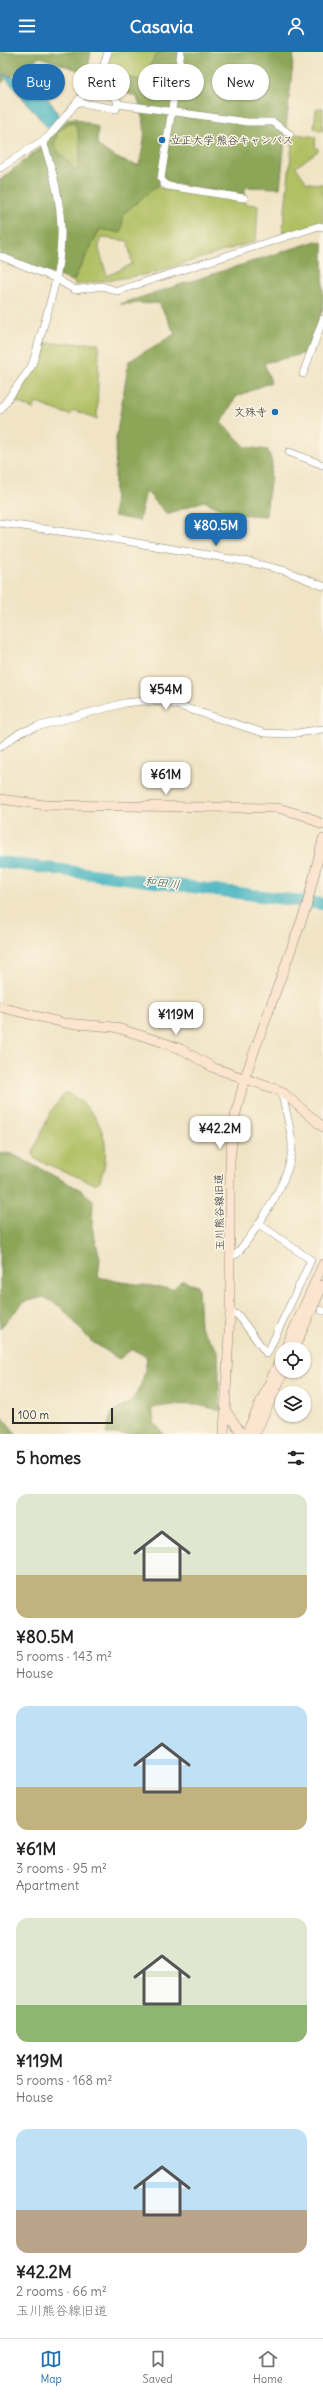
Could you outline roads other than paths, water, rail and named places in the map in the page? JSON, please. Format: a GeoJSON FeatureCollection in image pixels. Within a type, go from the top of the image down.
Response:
{"type":"FeatureCollection","features":[{"type":"Feature","properties":{"kind":"street"},"geometry":{"type":"LineString","coordinates":[[104,64],[108,52]]}},
{"type":"Feature","properties":{"kind":"street"},"geometry":{"type":"LineString","coordinates":[[181,52],[161,168],[161,178],[164,184],[244,198]]}},
{"type":"Feature","properties":{"kind":"street"},"geometry":{"type":"LineString","coordinates":[[116,100],[118,104]]}},
{"type":"Feature","properties":{"kind":"street"},"geometry":{"type":"LineString","coordinates":[[0,168],[44,142],[77,102],[113,109],[116,109],[118,104]]}},
{"type":"Feature","properties":{"kind":"street"},"geometry":{"type":"LineString","coordinates":[[118,104],[247,122],[273,122],[290,134]]}},
{"type":"Feature","properties":{"kind":"street"},"geometry":{"type":"LineString","coordinates":[[0,410],[31,367],[56,278],[61,239],[60,214],[52,166],[44,142]]}},
{"type":"Feature","properties":{"kind":"street"},"geometry":{"type":"LineString","coordinates":[[0,256],[56,278],[75,290],[102,286],[117,291],[252,246],[319,226],[323,227]]}},
{"type":"Feature","properties":{"kind":"street"},"geometry":{"type":"LineString","coordinates":[[303,374],[323,319]]}},
{"type":"Feature","properties":{"kind":"street"},"geometry":{"type":"LineString","coordinates":[[290,452],[323,465]]}},
{"type":"Feature","properties":{"kind":"street"},"geometry":{"type":"LineString","coordinates":[[0,524],[102,537],[249,562],[286,571],[323,586]]}},
{"type":"Feature","properties":{"kind":"street"},"geometry":{"type":"LineString","coordinates":[[0,747],[21,732],[36,727],[124,703],[143,701],[167,702],[264,734],[291,734],[323,729]]}},
{"type":"Feature","properties":{"kind":"street"},"geometry":{"type":"LineString","coordinates":[[0,799],[45,805],[278,808],[306,816],[323,825]]}},
{"type":"Feature","properties":{"kind":"street","name":"玉川熊谷線旧道"},"geometry":{"type":"LineString","coordinates":[[224,1434],[230,1312],[231,1142],[246,1077],[306,908],[323,838]]}},
{"type":"Feature","properties":{"kind":"street"},"geometry":{"type":"LineString","coordinates":[[0,1007],[56,1021],[133,1031],[181,1049],[214,1068],[246,1077],[281,1091],[323,1127]]}},
{"type":"Feature","properties":{"kind":"street"},"geometry":{"type":"LineString","coordinates":[[231,1256],[237,1254],[260,1225],[290,1158],[292,1145],[281,1091]]}},
{"type":"Feature","properties":{"kind":"street"},"geometry":{"type":"LineString","coordinates":[[230,1312],[238,1315],[267,1354],[296,1299],[311,1260],[260,1225]]}},
{"type":"Feature","properties":{"kind":"street"},"geometry":{"type":"LineString","coordinates":[[288,1342],[323,1264]]}},
{"type":"Feature","properties":{"kind":"street"},"geometry":{"type":"LineString","coordinates":[[297,1342],[323,1285]]}},
{"type":"Feature","properties":{"kind":"street"},"geometry":{"type":"LineString","coordinates":[[246,1434],[275,1370]]}},
{"type":"Feature","properties":{"kind":"street"},"geometry":{"type":"LineString","coordinates":[[256,1434],[281,1378]]}},
{"type":"Feature","properties":{"kind":"street"},"geometry":{"type":"LineString","coordinates":[[225,1407],[233,1423],[242,1434]]}},
{"type":"Feature","properties":{"kind":"street"},"geometry":{"type":"LineString","coordinates":[[233,1423],[242,1424],[253,1419]]}},
{"type":"Feature","properties":{"kind":"water"},"geometry":{"type":"Polygon","coordinates":[[[2,74],[12,77],[12,86],[2,74]]]}},
{"type":"Feature","properties":{"kind":"water"},"geometry":{"type":"Polygon","coordinates":[[[24,100],[49,100],[60,117],[48,128],[24,100]]]}},
{"type":"Feature","properties":{"kind":"waterway","name":"和田川"},"geometry":{"type":"LineString","coordinates":[[0,862],[323,904]]}},
{"type":"Feature","properties":{"kind":"place","name":"立正大学 熊谷キャンパス"},"geometry":{"type":"Point","coordinates":[162,140]}},
{"type":"Feature","properties":{"kind":"place","name":"文殊寺"},"geometry":{"type":"Point","coordinates":[275,412]}}]}
